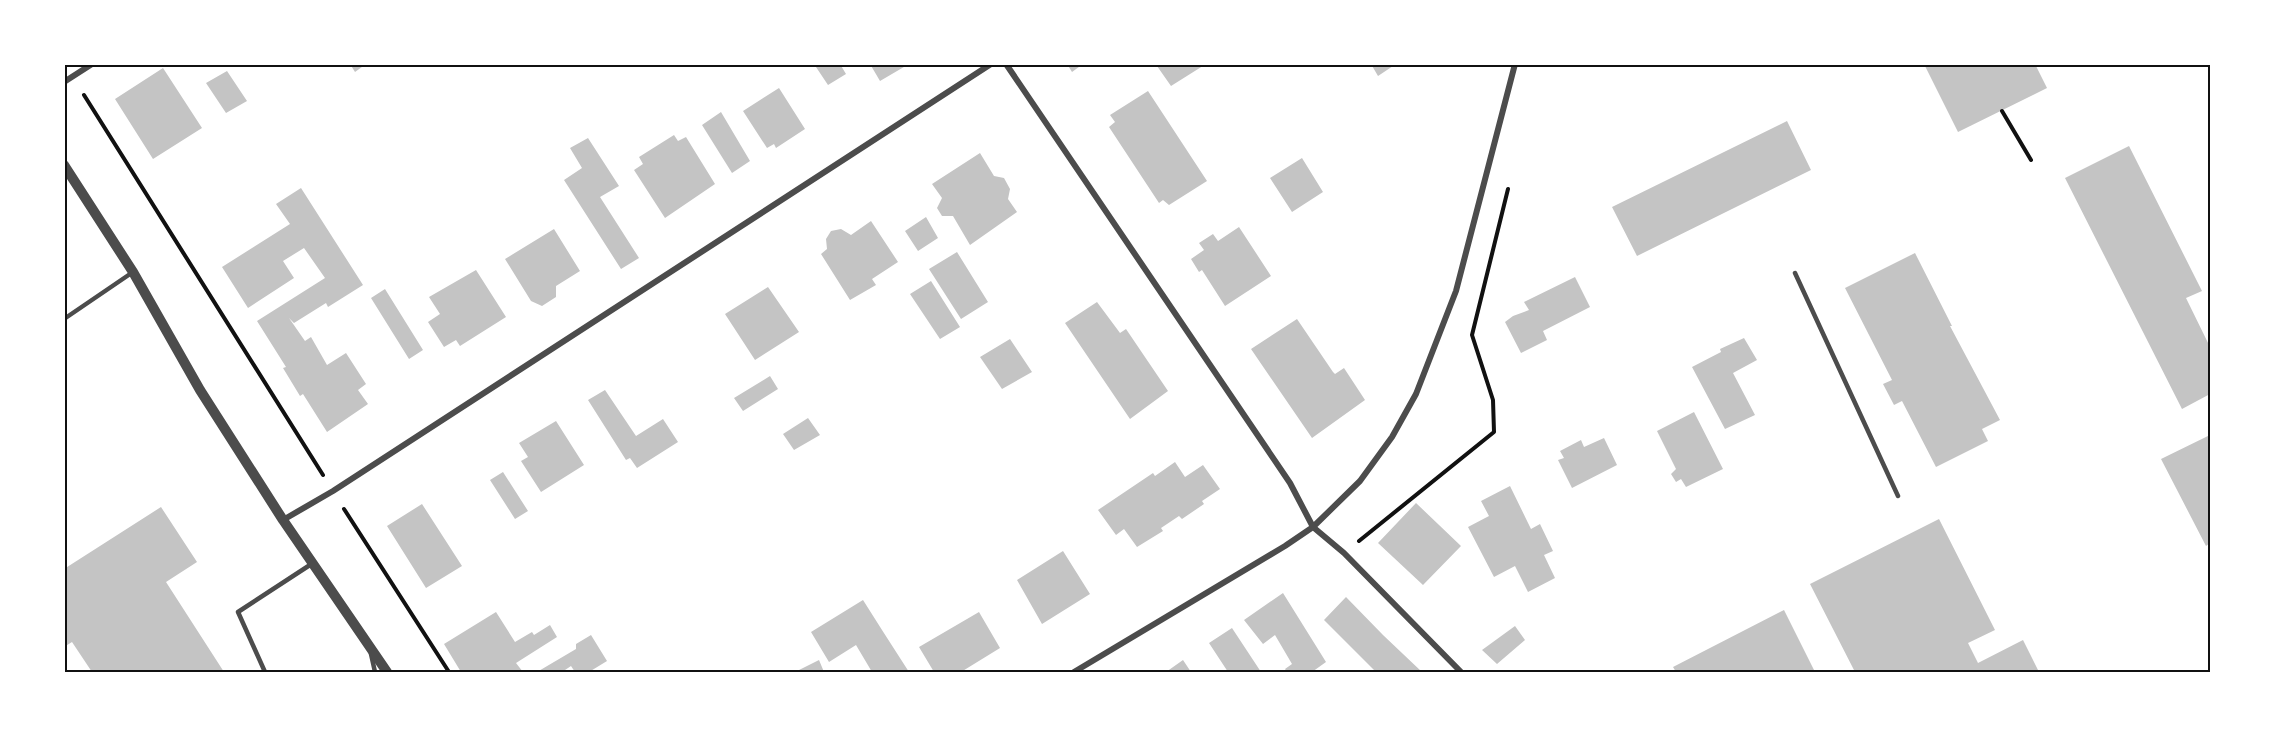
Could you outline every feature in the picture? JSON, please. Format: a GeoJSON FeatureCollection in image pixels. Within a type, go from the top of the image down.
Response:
{"type":"FeatureCollection","features":[{"type":"Feature","properties":{"kind":"street"},"geometry":{"type":"LineString","coordinates":[[64,82],[92,64]]}},
{"type":"Feature","properties":{"kind":"street"},"geometry":{"type":"LineString","coordinates":[[283,520],[333,491],[991,64]]}},
{"type":"Feature","properties":{"kind":"street"},"geometry":{"type":"LineString","coordinates":[[1006,64],[1290,483],[1313,527],[1344,553],[1461,672]]}},
{"type":"Feature","properties":{"kind":"street"},"geometry":{"type":"LineString","coordinates":[[1074,672],[1313,527],[1360,481],[1392,437],[1416,394],[1456,291],[1515,64]]}},
{"type":"Feature","properties":{"kind":"street"},"geometry":{"type":"LineString","coordinates":[[64,165],[133,272],[200,390],[283,520],[387,672]]}},
{"type":"Feature","properties":{"kind":"lane"},"geometry":{"type":"LineString","coordinates":[[64,319],[133,272]]}},
{"type":"Feature","properties":{"kind":"lane"},"geometry":{"type":"LineString","coordinates":[[1795,273],[1898,496]]}},
{"type":"Feature","properties":{"kind":"lane"},"geometry":{"type":"LineString","coordinates":[[265,672],[238,612],[313,563]]}},
{"type":"Feature","properties":{"kind":"lane"},"geometry":{"type":"LineString","coordinates":[[368,643],[375,672]]}},
{"type":"Feature","properties":{"kind":"path"},"geometry":{"type":"LineString","coordinates":[[73,77],[449,672]]}},
{"type":"Feature","properties":{"kind":"path"},"geometry":{"type":"LineString","coordinates":[[2002,111],[2031,160]]}},
{"type":"Feature","properties":{"kind":"path"},"geometry":{"type":"LineString","coordinates":[[1344,553],[1494,432],[1493,400],[1472,335],[1508,189]]}},
{"type":"Feature","properties":{"kind":"building"},"geometry":{"type":"Polygon","coordinates":[[[350,64],[366,64],[355,72],[350,64]]]}},
{"type":"Feature","properties":{"kind":"building"},"geometry":{"type":"Polygon","coordinates":[[[814,64],[840,64],[846,74],[828,85],[814,64]]]}},
{"type":"Feature","properties":{"kind":"building"},"geometry":{"type":"Polygon","coordinates":[[[870,64],[909,64],[880,81],[870,64]]]}},
{"type":"Feature","properties":{"kind":"building"},"geometry":{"type":"Polygon","coordinates":[[[1067,64],[1083,64],[1072,72],[1067,64]]]}},
{"type":"Feature","properties":{"kind":"building"},"geometry":{"type":"Polygon","coordinates":[[[1159,64],[1206,64],[1171,86],[1157,66],[1159,64]]]}},
{"type":"Feature","properties":{"kind":"building"},"geometry":{"type":"Polygon","coordinates":[[[1371,64],[1396,64],[1378,76],[1371,64]]]}},
{"type":"Feature","properties":{"kind":"building"},"geometry":{"type":"Polygon","coordinates":[[[1924,64],[2035,64],[2047,88],[1958,132],[1924,64]]]}},
{"type":"Feature","properties":{"kind":"building"},"geometry":{"type":"Polygon","coordinates":[[[163,68],[202,128],[153,159],[115,99],[163,68]]]}},
{"type":"Feature","properties":{"kind":"building"},"geometry":{"type":"Polygon","coordinates":[[[227,71],[247,101],[226,113],[206,83],[227,71]]]}},
{"type":"Feature","properties":{"kind":"building"},"geometry":{"type":"Polygon","coordinates":[[[779,88],[805,129],[776,148],[774,144],[767,148],[743,111],[779,88]]]}},
{"type":"Feature","properties":{"kind":"building"},"geometry":{"type":"Polygon","coordinates":[[[1148,91],[1207,181],[1169,205],[1163,200],[1159,203],[1109,127],[1115,122],[1110,115],[1148,91]]]}},
{"type":"Feature","properties":{"kind":"building"},"geometry":{"type":"Polygon","coordinates":[[[721,112],[750,161],[732,173],[702,125],[721,112]]]}},
{"type":"Feature","properties":{"kind":"building"},"geometry":{"type":"Polygon","coordinates":[[[1787,121],[1811,170],[1637,256],[1612,207],[1787,121]]]}},
{"type":"Feature","properties":{"kind":"building"},"geometry":{"type":"Polygon","coordinates":[[[674,135],[678,141],[686,137],[715,184],[665,218],[634,170],[643,164],[639,157],[674,135]]]}},
{"type":"Feature","properties":{"kind":"building"},"geometry":{"type":"Polygon","coordinates":[[[588,138],[619,186],[600,197],[639,258],[621,269],[564,180],[582,168],[570,148],[588,138]]]}},
{"type":"Feature","properties":{"kind":"building"},"geometry":{"type":"Polygon","coordinates":[[[2129,146],[2202,291],[2186,298],[2210,347],[2210,394],[2182,409],[2065,178],[2129,146]]]}},
{"type":"Feature","properties":{"kind":"building"},"geometry":{"type":"Polygon","coordinates":[[[980,153],[994,176],[1004,178],[1010,189],[1008,199],[1017,212],[970,245],[953,216],[942,216],[937,208],[942,198],[932,184],[980,153]]]}},
{"type":"Feature","properties":{"kind":"building"},"geometry":{"type":"Polygon","coordinates":[[[1302,158],[1323,192],[1292,212],[1270,178],[1302,158]]]}},
{"type":"Feature","properties":{"kind":"building"},"geometry":{"type":"Polygon","coordinates":[[[301,188],[363,285],[328,307],[326,303],[294,323],[289,318],[305,341],[311,337],[327,365],[346,353],[366,384],[358,390],[368,404],[327,432],[303,394],[300,396],[283,368],[286,367],[257,321],[325,278],[304,248],[283,261],[294,278],[248,308],[222,267],[290,224],[276,204],[301,188]]]}},
{"type":"Feature","properties":{"kind":"building"},"geometry":{"type":"Polygon","coordinates":[[[926,217],[938,238],[918,251],[905,231],[926,217]]]}},
{"type":"Feature","properties":{"kind":"building"},"geometry":{"type":"Polygon","coordinates":[[[871,221],[898,262],[872,279],[876,285],[850,300],[821,254],[827,249],[826,239],[831,231],[841,229],[851,235],[871,221]]]}},
{"type":"Feature","properties":{"kind":"building"},"geometry":{"type":"Polygon","coordinates":[[[1239,227],[1271,276],[1225,306],[1202,270],[1199,272],[1191,259],[1204,250],[1199,243],[1213,234],[1218,241],[1239,227]]]}},
{"type":"Feature","properties":{"kind":"building"},"geometry":{"type":"Polygon","coordinates":[[[554,229],[580,271],[556,286],[556,297],[542,306],[531,301],[505,259],[554,229]]]}},
{"type":"Feature","properties":{"kind":"building"},"geometry":{"type":"Polygon","coordinates":[[[957,252],[988,302],[961,319],[929,269],[957,252]]]}},
{"type":"Feature","properties":{"kind":"building"},"geometry":{"type":"Polygon","coordinates":[[[1915,253],[1952,326],[1950,326],[2000,420],[1982,429],[1988,441],[1936,467],[1902,401],[1894,405],[1883,384],[1892,380],[1845,288],[1915,253]]]}},
{"type":"Feature","properties":{"kind":"building"},"geometry":{"type":"Polygon","coordinates":[[[476,270],[506,317],[460,346],[456,340],[444,347],[428,322],[440,314],[429,297],[476,270]]]}},
{"type":"Feature","properties":{"kind":"building"},"geometry":{"type":"Polygon","coordinates":[[[1575,277],[1590,307],[1543,331],[1547,340],[1521,353],[1505,322],[1529,310],[1524,302],[1575,277]]]}},
{"type":"Feature","properties":{"kind":"building"},"geometry":{"type":"Polygon","coordinates":[[[931,281],[960,327],[940,339],[910,294],[931,281]]]}},
{"type":"Feature","properties":{"kind":"building"},"geometry":{"type":"Polygon","coordinates":[[[768,287],[799,332],[755,360],[725,314],[768,287]]]}},
{"type":"Feature","properties":{"kind":"building"},"geometry":{"type":"Polygon","coordinates":[[[385,289],[423,350],[409,359],[371,298],[385,289]]]}},
{"type":"Feature","properties":{"kind":"building"},"geometry":{"type":"Polygon","coordinates":[[[1097,302],[1120,333],[1126,329],[1168,391],[1130,419],[1065,323],[1097,302]]]}},
{"type":"Feature","properties":{"kind":"building"},"geometry":{"type":"Polygon","coordinates":[[[1297,319],[1333,372],[1335,374],[1344,368],[1365,400],[1312,438],[1251,349],[1297,319]]]}},
{"type":"Feature","properties":{"kind":"building"},"geometry":{"type":"Polygon","coordinates":[[[1744,338],[1757,360],[1733,373],[1755,415],[1725,429],[1692,367],[1721,352],[1720,349],[1744,338]]]}},
{"type":"Feature","properties":{"kind":"building"},"geometry":{"type":"Polygon","coordinates":[[[1010,339],[1032,372],[1002,389],[980,357],[1010,339]]]}},
{"type":"Feature","properties":{"kind":"building"},"geometry":{"type":"Polygon","coordinates":[[[770,376],[778,389],[743,411],[734,398],[770,376]]]}},
{"type":"Feature","properties":{"kind":"building"},"geometry":{"type":"Polygon","coordinates":[[[605,390],[636,436],[663,419],[678,442],[637,468],[630,458],[626,460],[588,400],[605,390]]]}},
{"type":"Feature","properties":{"kind":"building"},"geometry":{"type":"Polygon","coordinates":[[[1694,412],[1723,469],[1686,487],[1681,479],[1676,482],[1671,474],[1676,469],[1657,431],[1694,412]]]}},
{"type":"Feature","properties":{"kind":"building"},"geometry":{"type":"Polygon","coordinates":[[[808,418],[820,435],[794,450],[783,434],[808,418]]]}},
{"type":"Feature","properties":{"kind":"building"},"geometry":{"type":"Polygon","coordinates":[[[556,421],[584,465],[541,492],[521,461],[528,457],[519,443],[556,421]]]}},
{"type":"Feature","properties":{"kind":"building"},"geometry":{"type":"Polygon","coordinates":[[[2210,435],[2210,543],[2206,546],[2161,459],[2210,435]]]}},
{"type":"Feature","properties":{"kind":"building"},"geometry":{"type":"Polygon","coordinates":[[[1604,438],[1617,465],[1572,488],[1558,460],[1564,458],[1560,451],[1581,440],[1584,447],[1604,438]]]}},
{"type":"Feature","properties":{"kind":"building"},"geometry":{"type":"Polygon","coordinates":[[[1175,462],[1185,477],[1203,465],[1220,489],[1202,501],[1204,504],[1182,519],[1179,516],[1161,528],[1163,531],[1137,547],[1124,529],[1116,535],[1098,510],[1153,473],[1155,476],[1175,462]]]}},
{"type":"Feature","properties":{"kind":"building"},"geometry":{"type":"Polygon","coordinates":[[[503,472],[528,511],[515,519],[490,480],[503,472]]]}},
{"type":"Feature","properties":{"kind":"building"},"geometry":{"type":"Polygon","coordinates":[[[1510,486],[1531,529],[1540,524],[1553,551],[1544,555],[1555,578],[1528,592],[1515,566],[1494,577],[1468,527],[1489,516],[1481,501],[1510,486]]]}},
{"type":"Feature","properties":{"kind":"building"},"geometry":{"type":"Polygon","coordinates":[[[1416,503],[1461,546],[1423,585],[1378,543],[1416,503]]]}},
{"type":"Feature","properties":{"kind":"building"},"geometry":{"type":"Polygon","coordinates":[[[422,504],[462,566],[426,588],[387,526],[422,504]]]}},
{"type":"Feature","properties":{"kind":"building"},"geometry":{"type":"Polygon","coordinates":[[[161,507],[197,562],[166,582],[224,672],[92,672],[72,642],[64,647],[64,569],[161,507]]]}},
{"type":"Feature","properties":{"kind":"building"},"geometry":{"type":"Polygon","coordinates":[[[1939,519],[1995,630],[1968,643],[1978,663],[2023,640],[2039,672],[1855,672],[1810,584],[1939,519]]]}},
{"type":"Feature","properties":{"kind":"building"},"geometry":{"type":"Polygon","coordinates":[[[1063,551],[1090,594],[1042,624],[1017,580],[1063,551]]]}},
{"type":"Feature","properties":{"kind":"building"},"geometry":{"type":"Polygon","coordinates":[[[1283,593],[1326,662],[1312,672],[1287,672],[1285,669],[1292,664],[1275,635],[1263,644],[1244,620],[1283,593]]]}},
{"type":"Feature","properties":{"kind":"building"},"geometry":{"type":"Polygon","coordinates":[[[1346,597],[1422,672],[1376,672],[1324,620],[1346,597]]]}},
{"type":"Feature","properties":{"kind":"building"},"geometry":{"type":"Polygon","coordinates":[[[863,600],[909,672],[872,672],[856,645],[829,662],[811,632],[863,600]]]}},
{"type":"Feature","properties":{"kind":"building"},"geometry":{"type":"Polygon","coordinates":[[[1784,610],[1815,672],[1676,672],[1673,667],[1784,610]]]}},
{"type":"Feature","properties":{"kind":"building"},"geometry":{"type":"Polygon","coordinates":[[[496,612],[515,642],[532,632],[534,635],[550,625],[557,637],[516,663],[523,672],[461,672],[444,644],[496,612]]]}},
{"type":"Feature","properties":{"kind":"building"},"geometry":{"type":"Polygon","coordinates":[[[979,612],[1000,648],[961,672],[934,672],[919,647],[979,612]]]}},
{"type":"Feature","properties":{"kind":"building"},"geometry":{"type":"Polygon","coordinates":[[[1515,626],[1525,640],[1497,664],[1482,650],[1515,626]]]}},
{"type":"Feature","properties":{"kind":"building"},"geometry":{"type":"Polygon","coordinates":[[[1232,628],[1261,672],[1228,672],[1209,643],[1232,628]]]}},
{"type":"Feature","properties":{"kind":"building"},"geometry":{"type":"Polygon","coordinates":[[[591,635],[607,661],[589,672],[575,672],[571,666],[562,672],[537,672],[576,649],[576,644],[591,635]]]}},
{"type":"Feature","properties":{"kind":"building"},"geometry":{"type":"Polygon","coordinates":[[[819,660],[824,672],[795,672],[819,660]]]}},
{"type":"Feature","properties":{"kind":"building"},"geometry":{"type":"Polygon","coordinates":[[[1183,660],[1191,672],[1166,672],[1183,660]]]}}]}
